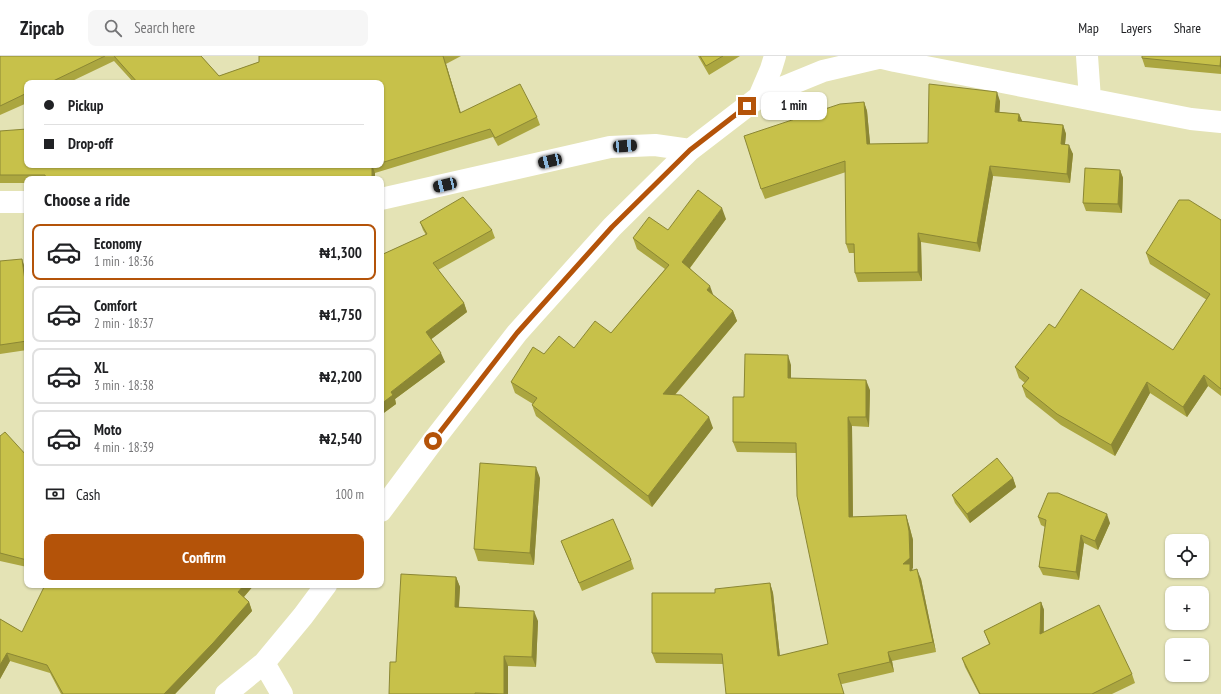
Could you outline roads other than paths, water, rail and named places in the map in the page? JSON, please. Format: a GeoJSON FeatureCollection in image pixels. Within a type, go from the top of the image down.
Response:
{"type":"FeatureCollection","features":[{"type":"Feature","properties":{"kind":"street"},"geometry":{"type":"LineString","coordinates":[[759,97],[775,56]]}},
{"type":"Feature","properties":{"kind":"street"},"geometry":{"type":"LineString","coordinates":[[1087,56],[1090,99]]}},
{"type":"Feature","properties":{"kind":"street"},"geometry":{"type":"LineString","coordinates":[[384,507],[517,333],[612,227],[690,150],[759,97],[823,71],[886,58],[1190,119],[1221,122]]}},
{"type":"Feature","properties":{"kind":"street"},"geometry":{"type":"LineString","coordinates":[[384,198],[610,147],[655,144],[690,150]]}},
{"type":"Feature","properties":{"kind":"street"},"geometry":{"type":"LineString","coordinates":[[0,202],[24,202]]}},
{"type":"Feature","properties":{"kind":"street"},"geometry":{"type":"LineString","coordinates":[[226,694],[264,663],[303,616],[324,588]]}},
{"type":"Feature","properties":{"kind":"street"},"geometry":{"type":"LineString","coordinates":[[264,663],[282,694]]}}]}
